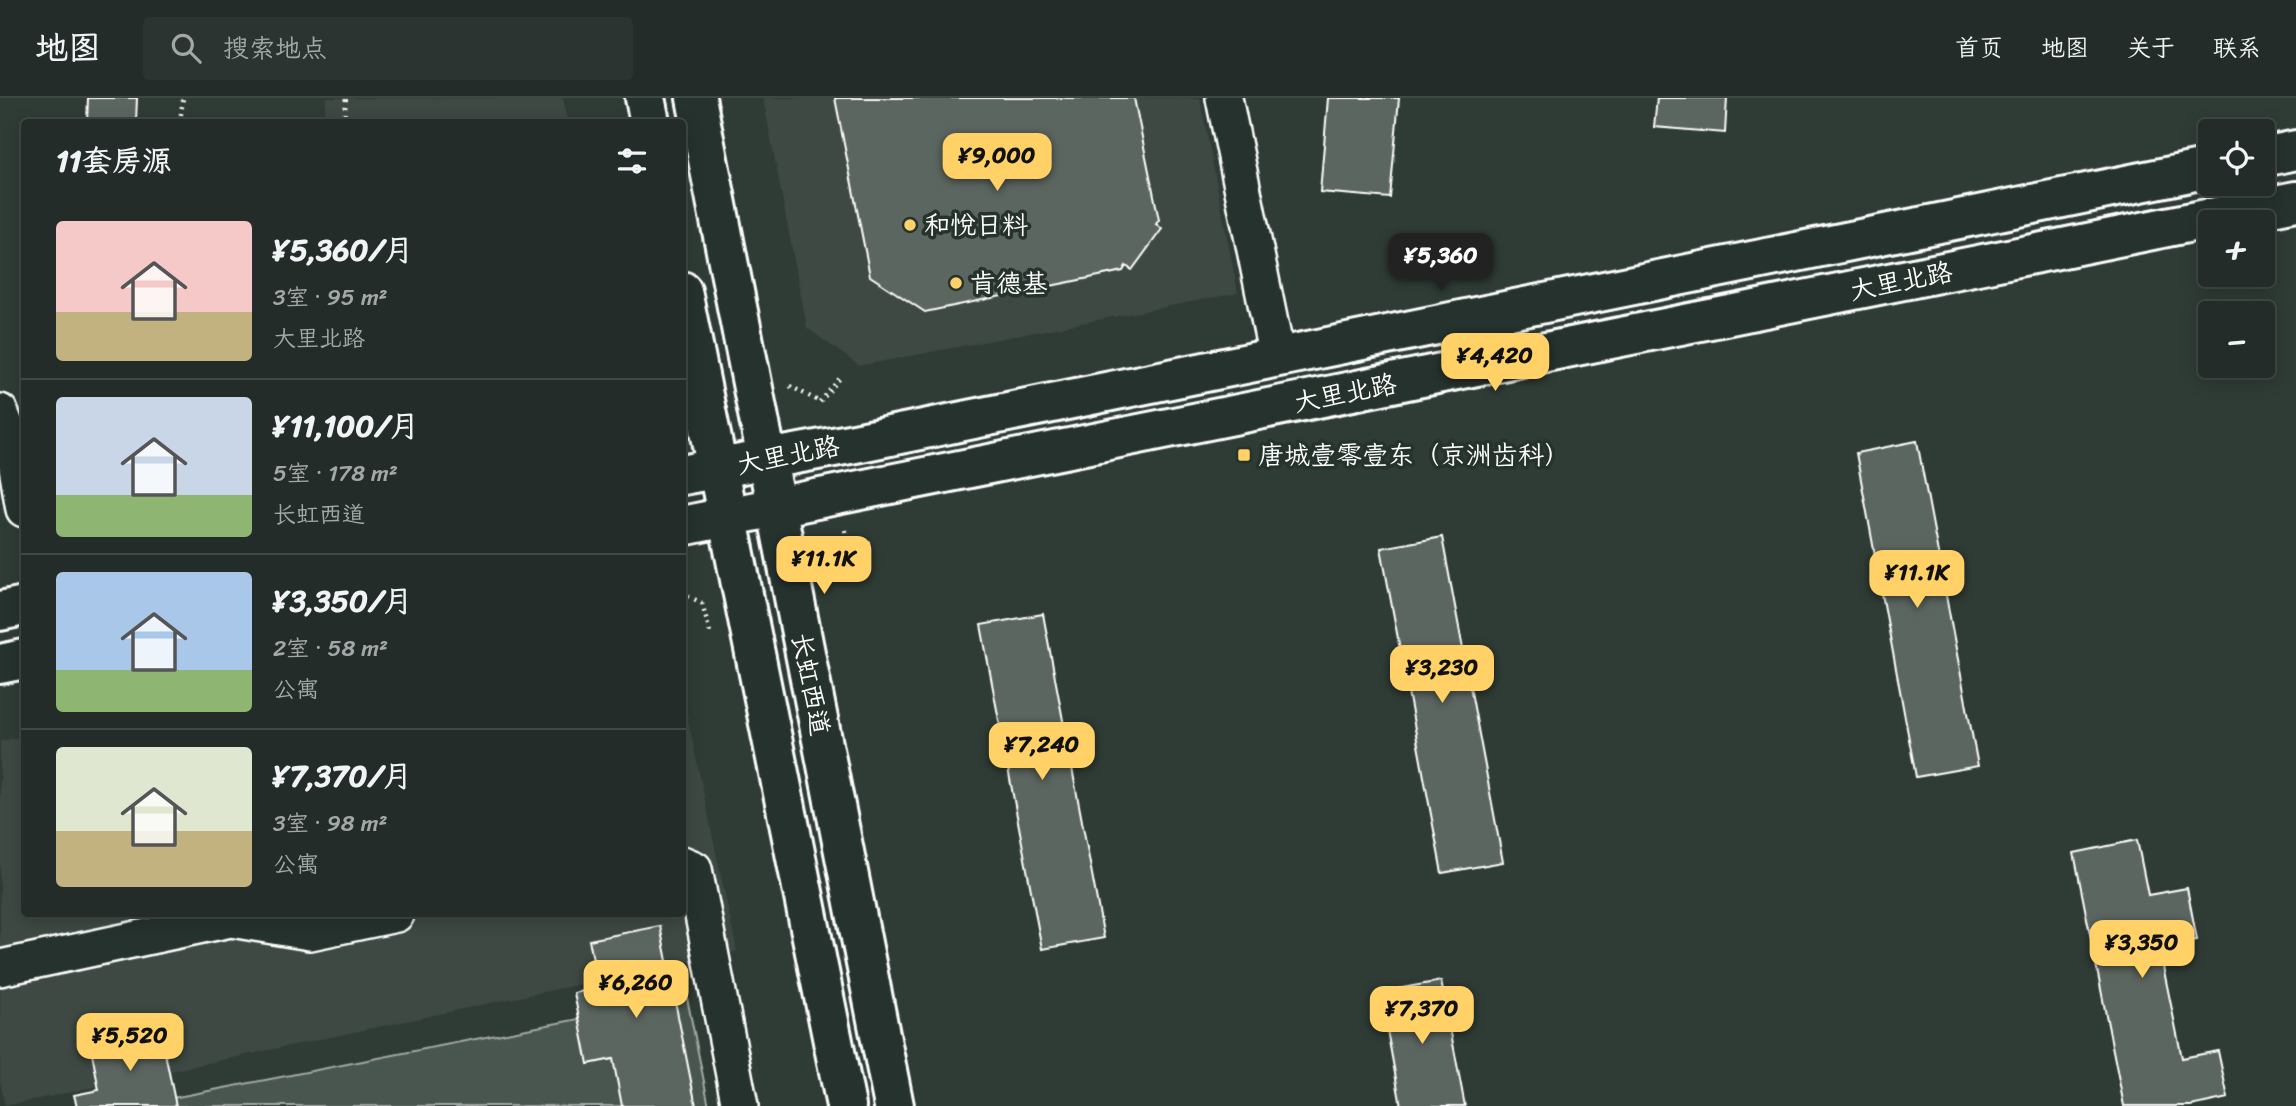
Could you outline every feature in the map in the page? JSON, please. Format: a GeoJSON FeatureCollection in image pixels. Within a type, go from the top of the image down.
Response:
{"type":"FeatureCollection","features":[{"type":"Feature","properties":{"kind":"main road"},"geometry":{"type":"LineString","coordinates":[[645,98],[649,119]]}},
{"type":"Feature","properties":{"kind":"main road","name":"长虹西道"},"geometry":{"type":"LineString","coordinates":[[696,98],[894,1106]]}},
{"type":"Feature","properties":{"kind":"main road"},"geometry":{"type":"LineString","coordinates":[[2275,154],[2296,150]]}},
{"type":"Feature","properties":{"kind":"main road","name":"大里北路"},"geometry":{"type":"LineString","coordinates":[[700,472],[2198,169]]}},
{"type":"Feature","properties":{"kind":"main road","name":"大里北路"},"geometry":{"type":"LineString","coordinates":[[686,525],[2296,201]]}},
{"type":"Feature","properties":{"kind":"main road","name":"长虹西道"},"geometry":{"type":"LineString","coordinates":[[686,331],[700,472],[727,517],[846,1106]]}},
{"type":"Feature","properties":{"kind":"main road"},"geometry":{"type":"LineString","coordinates":[[0,611],[21,607]]}},
{"type":"Feature","properties":{"kind":"main road"},"geometry":{"type":"LineString","coordinates":[[0,664],[21,660]]}},
{"type":"Feature","properties":{"kind":"lane"},"geometry":{"type":"LineString","coordinates":[[1224,98],[1277,356]]}},
{"type":"Feature","properties":{"kind":"lane"},"geometry":{"type":"LineString","coordinates":[[0,412],[13,444],[21,491]]}},
{"type":"Feature","properties":{"kind":"lane"},"geometry":{"type":"LineString","coordinates":[[686,866],[694,869],[740,1106]]}},
{"type":"Feature","properties":{"kind":"lane"},"geometry":{"type":"LineString","coordinates":[[0,968],[231,919],[310,932],[382,917]]}},
{"type":"Feature","properties":{"kind":"path"},"geometry":{"type":"LineString","coordinates":[[180,119],[183,98]]}},
{"type":"Feature","properties":{"kind":"path"},"geometry":{"type":"LineString","coordinates":[[344,119],[346,98]]}},
{"type":"Feature","properties":{"kind":"path"},"geometry":{"type":"LineString","coordinates":[[820,402],[840,378]]}},
{"type":"Feature","properties":{"kind":"path"},"geometry":{"type":"LineString","coordinates":[[848,543],[875,543]]}},
{"type":"Feature","properties":{"kind":"path"},"geometry":{"type":"LineString","coordinates":[[702,603],[709,632]]}},
{"type":"Feature","properties":{"kind":"shaded area"},"geometry":{"type":"Polygon","coordinates":[[[326,98],[563,98],[567,119],[324,119],[326,98]]]}},
{"type":"Feature","properties":{"kind":"shaded area"},"geometry":{"type":"Polygon","coordinates":[[[763,98],[1200,98],[1238,293],[859,366],[807,328],[763,98]]]}},
{"type":"Feature","properties":{"kind":"shaded area"},"geometry":{"type":"Polygon","coordinates":[[[686,710],[737,951],[5,1106],[0,1081],[0,741],[21,737],[21,917],[686,917],[686,710]]]}},
{"type":"Feature","properties":{"kind":"shaded area"},"geometry":{"type":"Polygon","coordinates":[[[687,998],[709,1106],[131,1106],[687,998]]]}},
{"type":"Feature","properties":{"kind":"building"},"geometry":{"type":"Polygon","coordinates":[[[88,98],[137,98],[136,119],[87,119],[88,98]]]}},
{"type":"Feature","properties":{"kind":"building"},"geometry":{"type":"Polygon","coordinates":[[[835,98],[1134,98],[1159,220],[1156,224],[1162,229],[1132,270],[1126,266],[1123,271],[925,312],[870,276],[835,98]]]}},
{"type":"Feature","properties":{"kind":"building"},"geometry":{"type":"Polygon","coordinates":[[[1328,98],[1399,98],[1390,198],[1320,192],[1328,98]]]}},
{"type":"Feature","properties":{"kind":"building"},"geometry":{"type":"Polygon","coordinates":[[[1657,98],[1727,98],[1725,133],[1654,127],[1657,98]]]}},
{"type":"Feature","properties":{"kind":"building"},"geometry":{"type":"Polygon","coordinates":[[[1917,441],[1978,766],[1916,777],[1856,453],[1917,441]]]}},
{"type":"Feature","properties":{"kind":"building"},"geometry":{"type":"Polygon","coordinates":[[[1442,537],[1503,862],[1442,873],[1381,548],[1442,537]]]}},
{"type":"Feature","properties":{"kind":"building"},"geometry":{"type":"Polygon","coordinates":[[[1043,614],[1104,938],[1042,949],[981,625],[1043,614]]]}},
{"type":"Feature","properties":{"kind":"building"},"geometry":{"type":"Polygon","coordinates":[[[2137,840],[2148,895],[2187,888],[2197,940],[2159,947],[2182,1058],[2218,1051],[2228,1098],[2191,1106],[2124,1106],[2074,853],[2137,840]]]}},
{"type":"Feature","properties":{"kind":"building"},"geometry":{"type":"Polygon","coordinates":[[[660,926],[696,1106],[622,1106],[613,1059],[588,1064],[574,993],[599,988],[589,940],[660,926]]]}},
{"type":"Feature","properties":{"kind":"building"},"geometry":{"type":"Polygon","coordinates":[[[1441,981],[1465,1106],[1401,1106],[1380,992],[1441,981]]]}},
{"type":"Feature","properties":{"kind":"building"},"geometry":{"type":"Polygon","coordinates":[[[160,1029],[176,1106],[77,1106],[74,1095],[99,1090],[90,1043],[160,1029]]]}},
{"type":"Feature","properties":{"kind":"place","name":"和悦日料"},"geometry":{"type":"Point","coordinates":[910,225]}},
{"type":"Feature","properties":{"kind":"place","name":"肯德基"},"geometry":{"type":"Point","coordinates":[956,283]}},
{"type":"Feature","properties":{"kind":"place","name":"唐城壹零壹东（京洲齿科）"},"geometry":{"type":"Point","coordinates":[1244,455]}}]}
